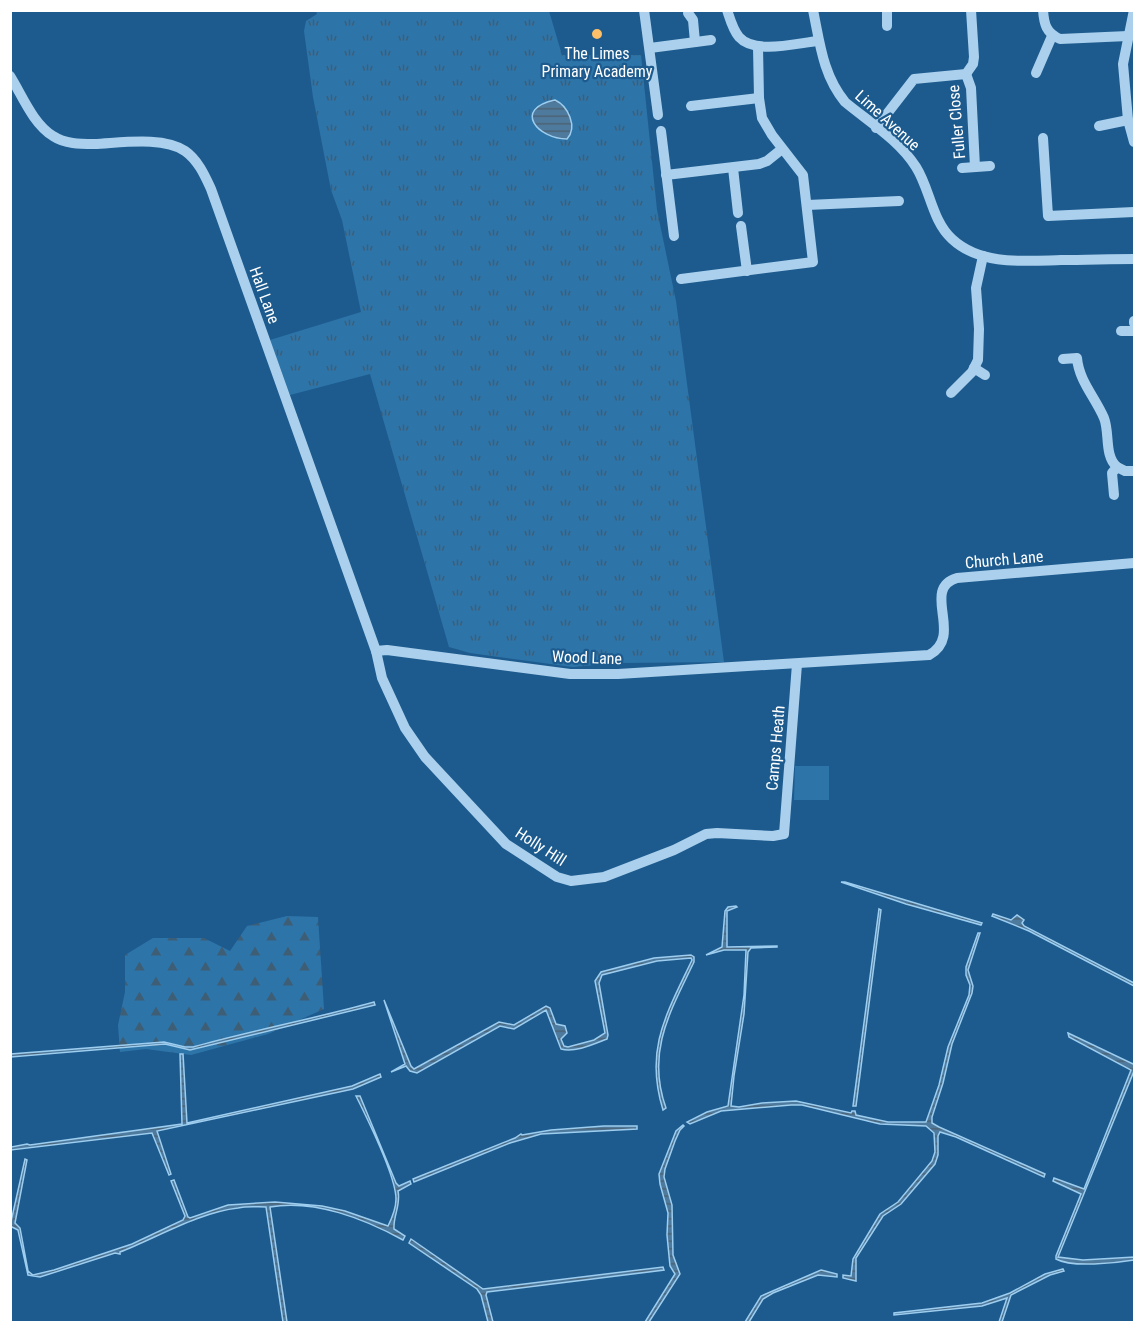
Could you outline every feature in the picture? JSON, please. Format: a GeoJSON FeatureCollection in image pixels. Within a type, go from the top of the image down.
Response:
{"type":"FeatureCollection","features":[{"type":"Feature","properties":{"kind":"street"},"geometry":{"type":"LineString","coordinates":[[644,10],[658,115]]}},
{"type":"Feature","properties":{"kind":"street"},"geometry":{"type":"LineString","coordinates":[[727,10],[739,38],[758,47],[818,41]]}},
{"type":"Feature","properties":{"kind":"street","name":"Lime Avenue"},"geometry":{"type":"LineString","coordinates":[[813,10],[818,41],[828,75],[838,94],[906,154],[916,167],[939,221],[951,238],[965,249],[983,256],[1010,261],[1134,259]]}},
{"type":"Feature","properties":{"kind":"street"},"geometry":{"type":"LineString","coordinates":[[887,10],[887,26]]}},
{"type":"Feature","properties":{"kind":"street"},"geometry":{"type":"LineString","coordinates":[[876,128],[914,79],[966,74],[974,57],[971,10]]}},
{"type":"Feature","properties":{"kind":"street"},"geometry":{"type":"LineString","coordinates":[[1043,10],[1044,21],[1052,36],[1060,39],[1128,36]]}},
{"type":"Feature","properties":{"kind":"street"},"geometry":{"type":"LineString","coordinates":[[1134,10],[1123,64],[1129,78],[1128,120],[1134,142]]}},
{"type":"Feature","properties":{"kind":"street"},"geometry":{"type":"LineString","coordinates":[[688,13],[693,20],[695,42]]}},
{"type":"Feature","properties":{"kind":"street"},"geometry":{"type":"LineString","coordinates":[[1042,68],[1052,36]]}},
{"type":"Feature","properties":{"kind":"street"},"geometry":{"type":"LineString","coordinates":[[650,48],[711,40]]}},
{"type":"Feature","properties":{"kind":"street"},"geometry":{"type":"LineString","coordinates":[[681,279],[813,262],[803,175],[771,135],[762,118],[759,98],[758,47]]}},
{"type":"Feature","properties":{"kind":"street","name":"Fuller Close"},"geometry":{"type":"LineString","coordinates":[[966,74],[971,88],[975,167]]}},
{"type":"Feature","properties":{"kind":"street","name":"Hall Lane"},"geometry":{"type":"LineString","coordinates":[[10,76],[39,123],[52,136],[66,142],[82,144],[154,142],[171,144],[186,152],[202,170],[211,189],[376,651]]}},
{"type":"Feature","properties":{"kind":"street"},"geometry":{"type":"LineString","coordinates":[[691,106],[712,107],[759,98]]}},
{"type":"Feature","properties":{"kind":"street"},"geometry":{"type":"LineString","coordinates":[[1098,126],[1128,120]]}},
{"type":"Feature","properties":{"kind":"street"},"geometry":{"type":"LineString","coordinates":[[661,131],[674,236]]}},
{"type":"Feature","properties":{"kind":"street"},"geometry":{"type":"LineString","coordinates":[[1046,144],[1048,221],[1134,212]]}},
{"type":"Feature","properties":{"kind":"street"},"geometry":{"type":"LineString","coordinates":[[666,175],[759,164],[782,149]]}},
{"type":"Feature","properties":{"kind":"street","name":"Fuller Close"},"geometry":{"type":"LineString","coordinates":[[962,168],[990,166]]}},
{"type":"Feature","properties":{"kind":"street"},"geometry":{"type":"LineString","coordinates":[[733,168],[738,213]]}},
{"type":"Feature","properties":{"kind":"street"},"geometry":{"type":"LineString","coordinates":[[807,205],[853,199],[899,201]]}},
{"type":"Feature","properties":{"kind":"street"},"geometry":{"type":"LineString","coordinates":[[741,226],[747,271]]}},
{"type":"Feature","properties":{"kind":"street"},"geometry":{"type":"LineString","coordinates":[[951,393],[974,368],[979,350],[976,288],[983,256]]}},
{"type":"Feature","properties":{"kind":"street"},"geometry":{"type":"LineString","coordinates":[[1121,331],[1134,331]]}},
{"type":"Feature","properties":{"kind":"street"},"geometry":{"type":"LineString","coordinates":[[1063,359],[1077,358],[1080,376],[1104,419],[1110,457],[1117,467],[1125,471],[1134,471]]}},
{"type":"Feature","properties":{"kind":"street"},"geometry":{"type":"LineString","coordinates":[[974,368],[985,375]]}},
{"type":"Feature","properties":{"kind":"street"},"geometry":{"type":"LineString","coordinates":[[1114,495],[1112,473],[1117,467]]}},
{"type":"Feature","properties":{"kind":"street","name":"Church Lane"},"geometry":{"type":"LineString","coordinates":[[797,664],[929,656],[942,645],[944,637],[941,594],[943,586],[957,578],[1134,563]]}},
{"type":"Feature","properties":{"kind":"street","name":"Wood Lane"},"geometry":{"type":"LineString","coordinates":[[376,651],[387,650],[570,674],[618,674],[797,664]]}},
{"type":"Feature","properties":{"kind":"street","name":"Holly Hill"},"geometry":{"type":"LineString","coordinates":[[376,651],[381,678],[405,728],[425,757],[506,844],[557,877],[571,881],[604,877],[706,834],[784,834]]}},
{"type":"Feature","properties":{"kind":"street","name":"Camps Heath"},"geometry":{"type":"LineString","coordinates":[[784,834],[797,664]]}},
{"type":"Feature","properties":{"kind":"green space"},"geometry":{"type":"Polygon","coordinates":[[[316,11],[549,11],[562,55],[641,55],[657,210],[676,301],[724,662],[618,663],[573,667],[470,653],[449,647],[370,374],[290,395],[270,340],[361,312],[342,220],[331,190],[313,97],[304,31],[306,21],[317,14],[316,11]]]}},
{"type":"Feature","properties":{"kind":"green space"},"geometry":{"type":"Polygon","coordinates":[[[795,766],[829,766],[829,800],[794,800],[795,766]]]}},
{"type":"Feature","properties":{"kind":"green space"},"geometry":{"type":"Polygon","coordinates":[[[287,916],[318,917],[324,1009],[268,1034],[191,1055],[146,1049],[120,1052],[118,1025],[125,992],[125,955],[153,938],[204,938],[230,951],[247,926],[287,916]]]}},
{"type":"Feature","properties":{"kind":"shaded area"},"geometry":{"type":"Polygon","coordinates":[[[555,100],[564,107],[570,117],[572,129],[567,139],[547,134],[534,123],[532,116],[535,110],[542,104],[555,100]]]}},
{"type":"Feature","properties":{"kind":"shaded area"},"geometry":{"type":"Polygon","coordinates":[[[841,882],[982,923],[981,925],[906,904],[841,882]]]}},
{"type":"Feature","properties":{"kind":"shaded area"},"geometry":{"type":"Polygon","coordinates":[[[736,906],[727,911],[727,947],[777,947],[751,948],[748,952],[744,1014],[731,1106],[796,1101],[851,1113],[855,1111],[856,1115],[888,1122],[926,1122],[939,1085],[948,1047],[969,995],[970,985],[966,967],[978,933],[980,933],[968,970],[973,986],[972,993],[952,1044],[932,1123],[1045,1174],[1044,1177],[940,1132],[935,1164],[901,1204],[883,1216],[856,1258],[856,1281],[843,1278],[843,1275],[851,1276],[853,1259],[880,1214],[898,1202],[932,1161],[935,1152],[934,1133],[926,1126],[880,1124],[802,1105],[721,1111],[690,1124],[687,1122],[707,1112],[728,1106],[744,995],[746,950],[724,950],[706,955],[722,947],[725,911],[728,907],[736,906]]]}},
{"type":"Feature","properties":{"kind":"shaded area"},"geometry":{"type":"Polygon","coordinates":[[[879,909],[881,910],[856,1106],[853,1106],[879,909]]]}},
{"type":"Feature","properties":{"kind":"shaded area"},"geometry":{"type":"Polygon","coordinates":[[[993,914],[1011,920],[1017,915],[1024,920],[1022,923],[1024,926],[1134,983],[1134,986],[1029,931],[992,916],[993,914]]]}},
{"type":"Feature","properties":{"kind":"shaded area"},"geometry":{"type":"Polygon","coordinates":[[[691,955],[694,957],[694,962],[669,1015],[660,1050],[660,1088],[666,1108],[663,1110],[656,1068],[657,1050],[667,1015],[691,958],[657,961],[602,975],[599,983],[607,1039],[578,1049],[561,1049],[546,1010],[514,1029],[500,1026],[417,1073],[410,1071],[406,1066],[391,1072],[405,1064],[384,1000],[414,1069],[499,1022],[514,1025],[546,1006],[550,1008],[556,1024],[565,1026],[567,1033],[561,1039],[564,1046],[568,1047],[594,1040],[605,1033],[595,981],[601,972],[654,958],[691,955]]]}},
{"type":"Feature","properties":{"kind":"shaded area"},"geometry":{"type":"Polygon","coordinates":[[[374,1002],[375,1005],[190,1050],[165,1044],[11,1057],[11,1054],[164,1042],[193,1047],[374,1002]]]}},
{"type":"Feature","properties":{"kind":"shaded area"},"geometry":{"type":"Polygon","coordinates":[[[1068,1033],[1133,1064],[1134,1062],[1134,1071],[1058,1257],[1083,1260],[1134,1257],[1134,1260],[1083,1264],[1056,1259],[1081,1194],[1053,1181],[1054,1178],[1084,1189],[1131,1070],[1069,1037],[1068,1033]]]}},
{"type":"Feature","properties":{"kind":"shaded area"},"geometry":{"type":"Polygon","coordinates":[[[180,1054],[183,1054],[187,1123],[352,1086],[380,1074],[381,1077],[353,1089],[157,1131],[171,1174],[169,1175],[152,1133],[11,1150],[11,1147],[27,1144],[182,1124],[180,1054]]]}},
{"type":"Feature","properties":{"kind":"shaded area"},"geometry":{"type":"Polygon","coordinates":[[[356,1096],[360,1096],[396,1183],[399,1186],[410,1181],[411,1184],[398,1191],[394,1224],[394,1229],[405,1236],[403,1240],[356,1218],[321,1208],[287,1205],[270,1207],[287,1322],[283,1322],[266,1207],[223,1210],[178,1226],[120,1252],[120,1254],[115,1253],[40,1277],[28,1275],[18,1230],[10,1226],[25,1159],[27,1160],[15,1223],[20,1228],[28,1271],[33,1275],[132,1244],[183,1220],[185,1216],[171,1181],[174,1180],[190,1218],[228,1205],[275,1202],[322,1206],[345,1211],[388,1226],[395,1205],[395,1189],[380,1147],[356,1096]]]}},
{"type":"Feature","properties":{"kind":"shaded area"},"geometry":{"type":"Polygon","coordinates":[[[683,1125],[675,1141],[664,1177],[672,1205],[673,1255],[680,1274],[649,1322],[645,1322],[675,1274],[670,1266],[667,1235],[668,1213],[659,1174],[676,1131],[683,1125]]]}},
{"type":"Feature","properties":{"kind":"shaded area"},"geometry":{"type":"Polygon","coordinates":[[[604,1126],[637,1126],[637,1129],[541,1134],[510,1143],[414,1182],[413,1179],[521,1134],[604,1126]]]}},
{"type":"Feature","properties":{"kind":"shaded area"},"geometry":{"type":"Polygon","coordinates":[[[411,1239],[483,1289],[663,1267],[664,1270],[487,1292],[493,1322],[488,1322],[481,1295],[477,1289],[409,1243],[411,1239]]]}},
{"type":"Feature","properties":{"kind":"shaded area"},"geometry":{"type":"Polygon","coordinates":[[[1063,1269],[1064,1271],[1050,1275],[1011,1295],[1002,1322],[999,1322],[1007,1298],[982,1306],[894,1315],[894,1313],[982,1303],[1010,1293],[1045,1274],[1063,1269]]]}},
{"type":"Feature","properties":{"kind":"shaded area"},"geometry":{"type":"Polygon","coordinates":[[[821,1270],[837,1274],[837,1277],[818,1275],[773,1293],[763,1299],[749,1322],[745,1322],[761,1296],[821,1270]]]}},
{"type":"Feature","properties":{"kind":"place","name":"The Limes Primary Academy"},"geometry":{"type":"Point","coordinates":[597,34]}}]}
